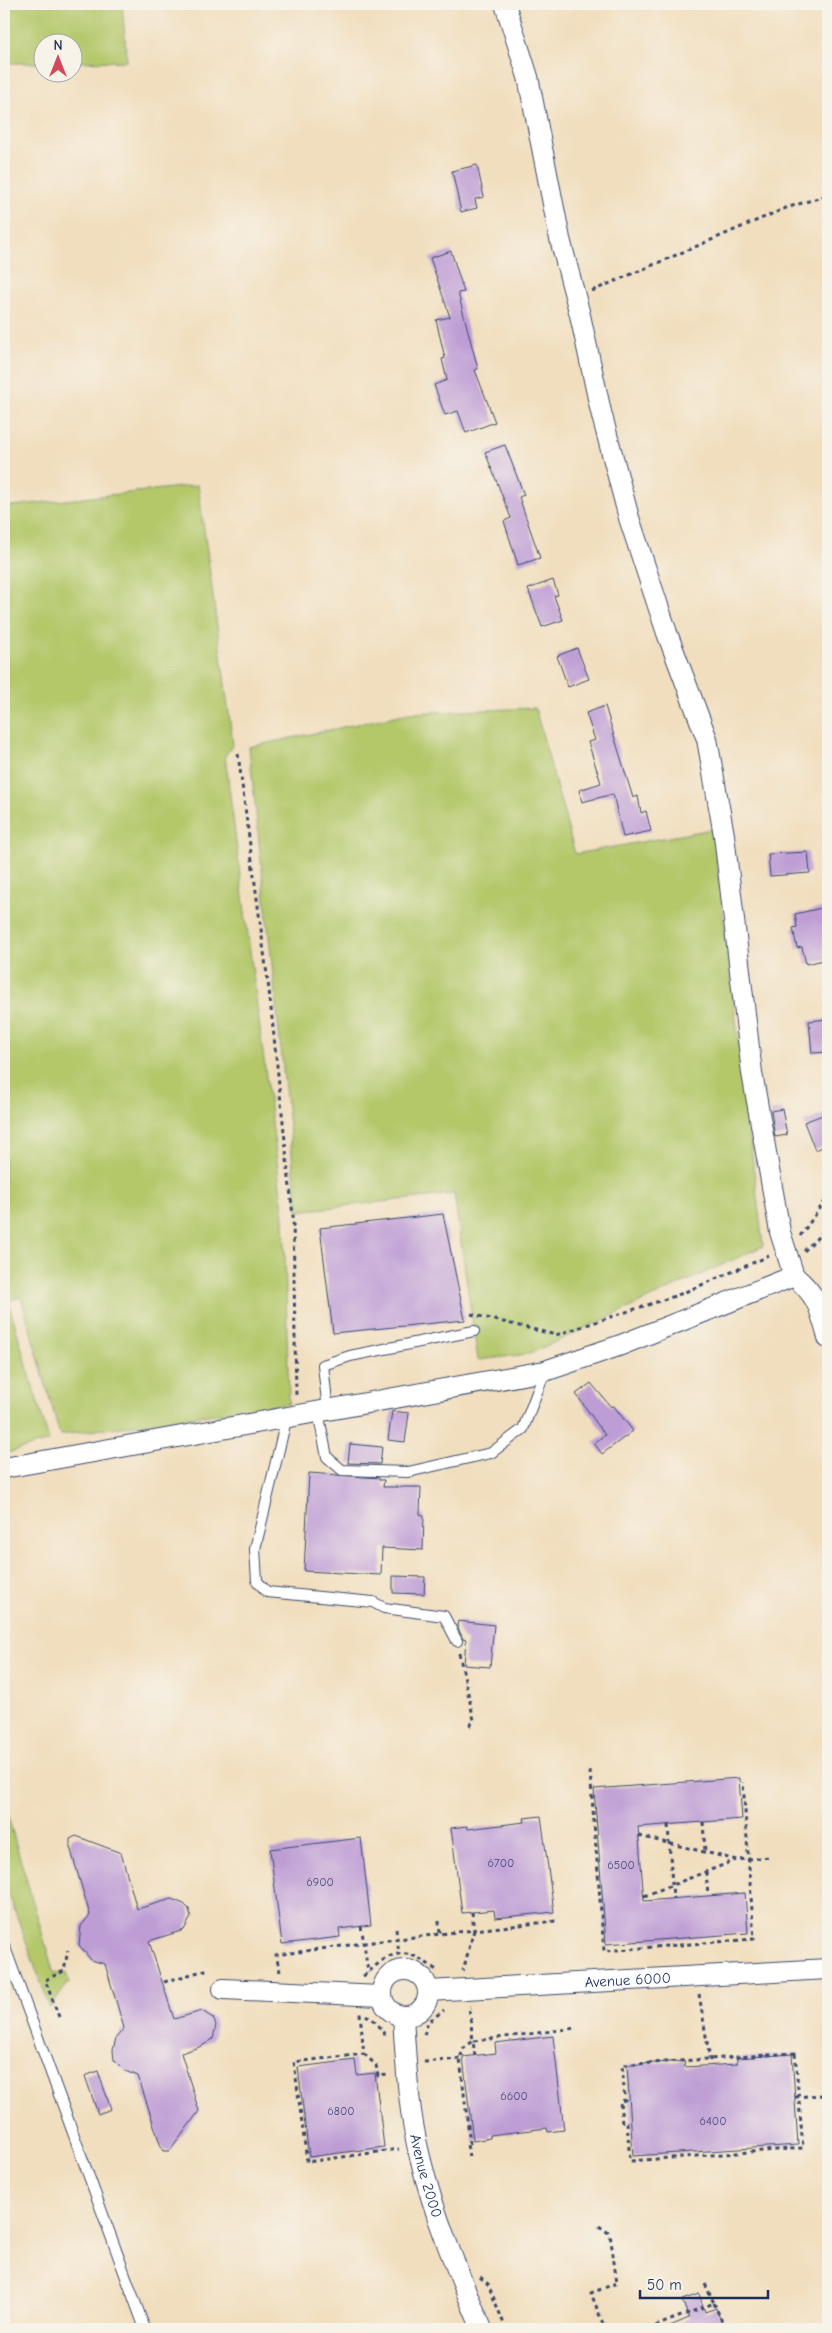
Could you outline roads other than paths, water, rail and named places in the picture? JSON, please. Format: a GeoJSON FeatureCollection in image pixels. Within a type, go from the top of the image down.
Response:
{"type":"FeatureCollection","features":[{"type":"Feature","properties":{"kind":"street"},"geometry":{"type":"LineString","coordinates":[[505,4],[528,77],[560,239],[600,412],[628,518],[667,633],[707,739],[724,835],[752,1073],[780,1232],[792,1269],[809,1289],[820,1308],[828,1338]]}},
{"type":"Feature","properties":{"kind":"street"},"geometry":{"type":"LineString","coordinates":[[4,1468],[545,1371],[621,1345],[792,1269]]}},
{"type":"Feature","properties":{"kind":"street","name":"Avenue 6000"},"geometry":{"type":"LineString","coordinates":[[428,1991],[828,1969]]}},
{"type":"Feature","properties":{"kind":"street"},"geometry":{"type":"LineString","coordinates":[[402,1970],[416,1972],[426,1984],[428,1991],[424,2006],[411,2015],[403,2016],[389,2010],[381,1996],[384,1982],[395,1972],[402,1970]]}},
{"type":"Feature","properties":{"kind":"street"},"geometry":{"type":"LineString","coordinates":[[224,1989],[381,1996]]}},
{"type":"Feature","properties":{"kind":"street","name":"Avenue 2000"},"geometry":{"type":"LineString","coordinates":[[403,2016],[410,2096],[420,2157],[449,2252],[482,2329]]}},
{"type":"Feature","properties":{"kind":"lane"},"geometry":{"type":"LineString","coordinates":[[474,1331],[350,1356],[323,1365],[323,1411],[327,1457],[342,1470],[408,1472],[491,1453],[523,1429],[545,1371]]}},
{"type":"Feature","properties":{"kind":"lane"},"geometry":{"type":"LineString","coordinates":[[291,1416],[255,1549],[257,1581],[267,1592],[373,1602],[384,1608],[444,1616],[457,1642]]}},
{"type":"Feature","properties":{"kind":"lane"},"geometry":{"type":"LineString","coordinates":[[4,1945],[145,2329]]}}]}
